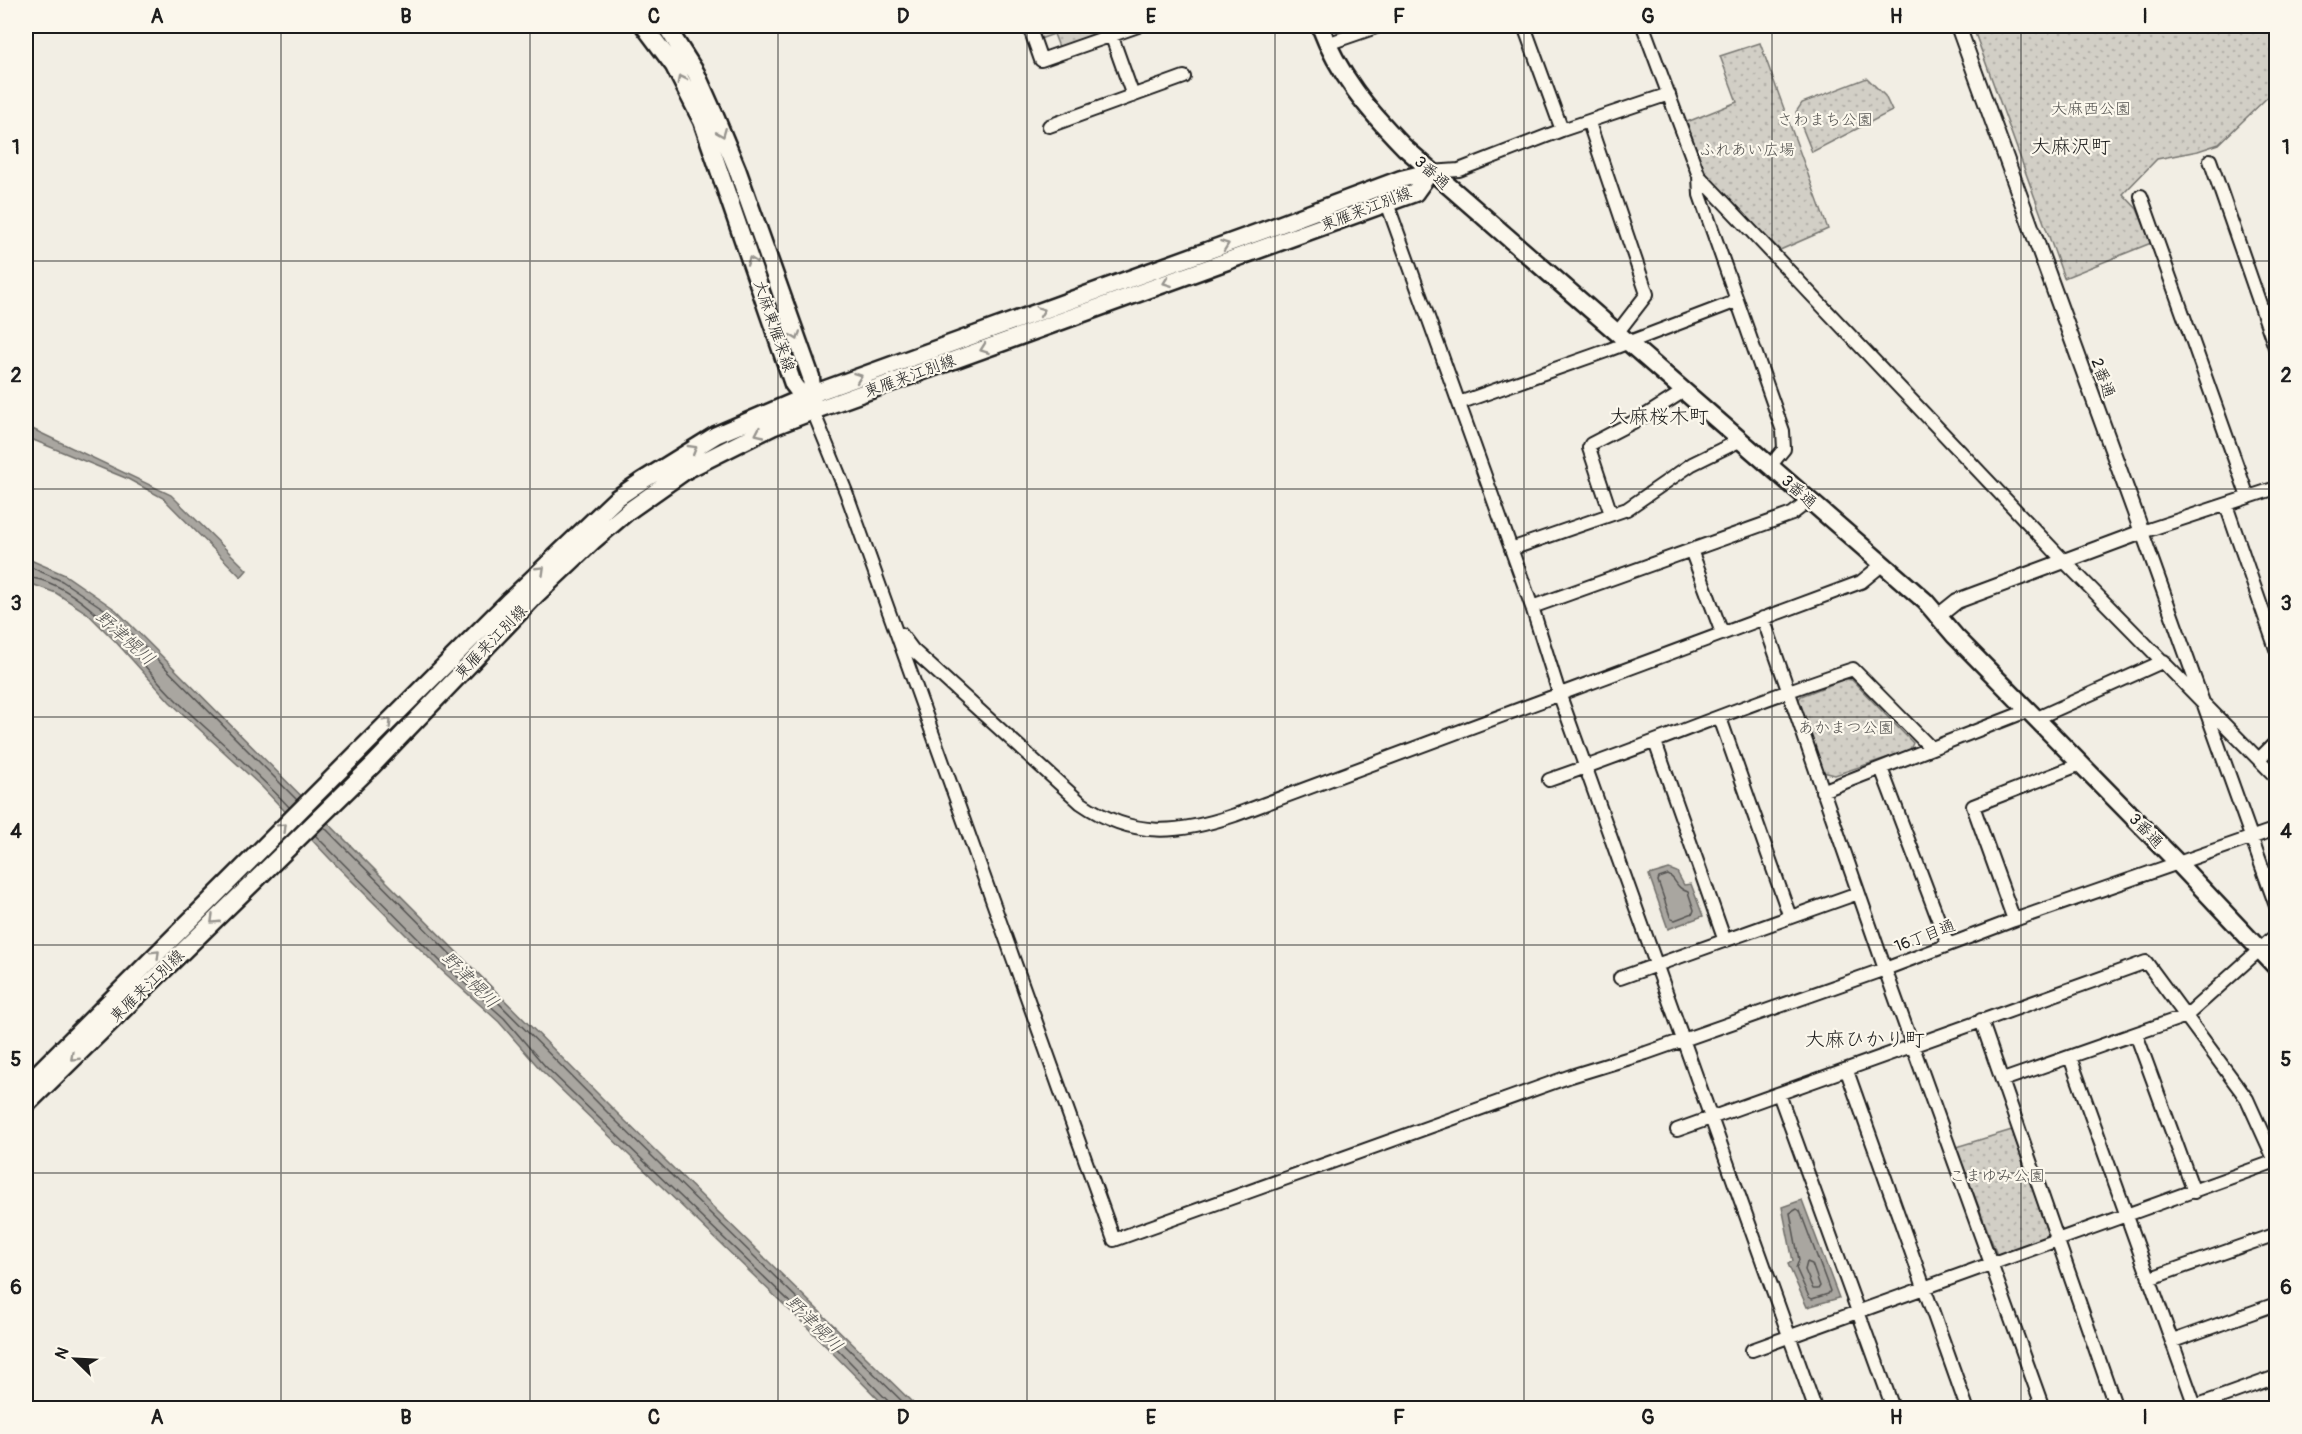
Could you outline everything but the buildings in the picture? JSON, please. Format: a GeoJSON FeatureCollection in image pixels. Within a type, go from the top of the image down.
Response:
{"type":"FeatureCollection","features":[{"type":"Feature","properties":{"kind":"main road","name":"大麻東雁来線"},"geometry":{"type":"LineString","coordinates":[[644,26],[680,75],[702,122],[793,384],[808,395]]}},
{"type":"Feature","properties":{"kind":"main road","name":"大麻東雁来線"},"geometry":{"type":"LineString","coordinates":[[666,26],[696,73],[732,158],[811,377],[808,395],[813,411]]}},
{"type":"Feature","properties":{"kind":"main road","name":"3番通"},"geometry":{"type":"LineString","coordinates":[[1320,26],[1343,75],[1366,107],[1430,172],[1925,602],[2031,715],[2277,967]]}},
{"type":"Feature","properties":{"kind":"main road","name":"東雁来江別線"},"geometry":{"type":"LineString","coordinates":[[26,1085],[510,600],[618,498],[642,481],[716,435],[808,395],[1401,179],[1430,172]]}},
{"type":"Feature","properties":{"kind":"main road","name":"東雁来江別線"},"geometry":{"type":"LineString","coordinates":[[26,1105],[361,777],[536,595],[627,512],[688,469],[772,427],[813,411],[1415,193],[1430,172]]}},
{"type":"Feature","properties":{"kind":"street"},"geometry":{"type":"LineString","coordinates":[[1029,26],[1041,60],[1110,30],[1138,26]]}},
{"type":"Feature","properties":{"kind":"street"},"geometry":{"type":"LineString","coordinates":[[1327,44],[1379,26]]}},
{"type":"Feature","properties":{"kind":"street"},"geometry":{"type":"LineString","coordinates":[[1524,26],[1562,130]]}},
{"type":"Feature","properties":{"kind":"street"},"geometry":{"type":"LineString","coordinates":[[1643,26],[1699,176],[1700,195],[1783,431],[1784,449],[1770,465]]}},
{"type":"Feature","properties":{"kind":"street","name":"2番通"},"geometry":{"type":"LineString","coordinates":[[1958,26],[2142,532]]}},
{"type":"Feature","properties":{"kind":"street"},"geometry":{"type":"LineString","coordinates":[[1110,30],[1133,96]]}},
{"type":"Feature","properties":{"kind":"street"},"geometry":{"type":"LineString","coordinates":[[1049,126],[1184,77]]}},
{"type":"Feature","properties":{"kind":"street"},"geometry":{"type":"LineString","coordinates":[[1430,172],[1459,170],[1562,130],[1669,94]]}},
{"type":"Feature","properties":{"kind":"street"},"geometry":{"type":"LineString","coordinates":[[1588,123],[1647,294],[1622,337]]}},
{"type":"Feature","properties":{"kind":"street"},"geometry":{"type":"LineString","coordinates":[[2210,160],[2277,350]]}},
{"type":"Feature","properties":{"kind":"street"},"geometry":{"type":"LineString","coordinates":[[1699,176],[2063,560],[2277,777]]}},
{"type":"Feature","properties":{"kind":"street"},"geometry":{"type":"LineString","coordinates":[[2141,196],[2248,497]]}},
{"type":"Feature","properties":{"kind":"street"},"geometry":{"type":"LineString","coordinates":[[1387,203],[1532,607],[1558,693],[1815,1408]]}},
{"type":"Feature","properties":{"kind":"street"},"geometry":{"type":"LineString","coordinates":[[1458,403],[1622,337],[1737,301]]}},
{"type":"Feature","properties":{"kind":"street"},"geometry":{"type":"LineString","coordinates":[[1611,514],[1590,448],[1591,444],[1643,417],[1684,391]]}},
{"type":"Feature","properties":{"kind":"street"},"geometry":{"type":"LineString","coordinates":[[813,411],[822,429],[890,615],[913,650],[1081,803],[1107,819],[1144,828],[1176,830],[1205,825],[1861,582],[1883,564]]}},
{"type":"Feature","properties":{"kind":"street"},"geometry":{"type":"LineString","coordinates":[[1511,549],[1627,509],[1692,464],[1741,440]]}},
{"type":"Feature","properties":{"kind":"street"},"geometry":{"type":"LineString","coordinates":[[1937,617],[1958,601],[2063,560],[2277,488]]}},
{"type":"Feature","properties":{"kind":"street"},"geometry":{"type":"LineString","coordinates":[[1532,607],[1792,514],[1809,501]]}},
{"type":"Feature","properties":{"kind":"street"},"geometry":{"type":"LineString","coordinates":[[2226,505],[2277,649]]}},
{"type":"Feature","properties":{"kind":"street"},"geometry":{"type":"LineString","coordinates":[[2142,532],[2277,906]]}},
{"type":"Feature","properties":{"kind":"street"},"geometry":{"type":"LineString","coordinates":[[1691,550],[1722,633]]}},
{"type":"Feature","properties":{"kind":"street","name":"16丁目通"},"geometry":{"type":"LineString","coordinates":[[890,615],[1114,1240],[1571,1076],[1683,1040],[2177,862],[2277,829]]}},
{"type":"Feature","properties":{"kind":"street"},"geometry":{"type":"LineString","coordinates":[[1763,618],[1858,893],[2043,1408]]}},
{"type":"Feature","properties":{"kind":"street"},"geometry":{"type":"LineString","coordinates":[[1822,791],[1931,748],[2031,715],[2164,661]]}},
{"type":"Feature","properties":{"kind":"street"},"geometry":{"type":"LineString","coordinates":[[1549,780],[1720,718],[1787,690],[1853,669],[1931,748]]}},
{"type":"Feature","properties":{"kind":"street"},"geometry":{"type":"LineString","coordinates":[[1720,718],[1790,917]]}},
{"type":"Feature","properties":{"kind":"street"},"geometry":{"type":"LineString","coordinates":[[1655,742],[1725,941]]}},
{"type":"Feature","properties":{"kind":"street"},"geometry":{"type":"LineString","coordinates":[[2259,759],[2277,742]]}},
{"type":"Feature","properties":{"kind":"street"},"geometry":{"type":"LineString","coordinates":[[2014,920],[1973,806],[2081,764]]}},
{"type":"Feature","properties":{"kind":"street"},"geometry":{"type":"LineString","coordinates":[[1881,768],[1948,945]]}},
{"type":"Feature","properties":{"kind":"street"},"geometry":{"type":"LineString","coordinates":[[1620,978],[1858,893]]}},
{"type":"Feature","properties":{"kind":"street"},"geometry":{"type":"LineString","coordinates":[[2003,1080],[2186,1016],[2259,948],[2277,935]]}},
{"type":"Feature","properties":{"kind":"street"},"geometry":{"type":"LineString","coordinates":[[1677,1130],[2146,962],[2247,1099],[2276,1162],[1752,1350]]}},
{"type":"Feature","properties":{"kind":"street"},"geometry":{"type":"LineString","coordinates":[[1982,1020],[2116,1408]]}},
{"type":"Feature","properties":{"kind":"street"},"geometry":{"type":"LineString","coordinates":[[2136,1034],[2194,1191]]}},
{"type":"Feature","properties":{"kind":"street"},"geometry":{"type":"LineString","coordinates":[[2070,1057],[2173,1341],[2192,1407],[2277,1377]]}},
{"type":"Feature","properties":{"kind":"street"},"geometry":{"type":"LineString","coordinates":[[1847,1071],[1967,1408]]}},
{"type":"Feature","properties":{"kind":"street"},"geometry":{"type":"LineString","coordinates":[[1779,1094],[1893,1408]]}},
{"type":"Feature","properties":{"kind":"street"},"geometry":{"type":"LineString","coordinates":[[2151,1278],[2277,1234]]}},
{"type":"Feature","properties":{"kind":"street"},"geometry":{"type":"LineString","coordinates":[[2173,1341],[2277,1304]]}},
{"type":"Feature","properties":{"kind":"green space"},"geometry":{"type":"Polygon","coordinates":[[[1036,26],[1102,26],[1104,31],[1059,47],[1054,34],[1040,39],[1036,26]]]}},
{"type":"Feature","properties":{"kind":"green space","name":"大麻西公園"},"geometry":{"type":"Polygon","coordinates":[[[1989,26],[2276,26],[2276,89],[2219,144],[2198,151],[2157,159],[2123,194],[2137,209],[2151,243],[2064,278],[1975,33],[1989,26]]]}},
{"type":"Feature","properties":{"kind":"green space","name":"ふれあい広場"},"geometry":{"type":"Polygon","coordinates":[[[1760,43],[1828,229],[1780,250],[1705,175],[1687,122],[1737,102],[1720,56],[1760,43]]]}},
{"type":"Feature","properties":{"kind":"green space","name":"さわまち公園"},"geometry":{"type":"Polygon","coordinates":[[[1867,78],[1885,96],[1892,111],[1812,152],[1796,112],[1802,103],[1867,78]]]}},
{"type":"Feature","properties":{"kind":"green space","name":"あかまつ公園"},"geometry":{"type":"Polygon","coordinates":[[[1845,679],[1852,680],[1913,743],[1910,750],[1835,775],[1823,772],[1796,704],[1801,696],[1845,679]]]}},
{"type":"Feature","properties":{"kind":"green space","name":"こまゆみ公園"},"geometry":{"type":"Polygon","coordinates":[[[2012,1130],[2048,1234],[2043,1241],[1997,1255],[1956,1147],[2012,1130]]]}},
{"type":"Feature","properties":{"kind":"water"},"geometry":{"type":"Polygon","coordinates":[[[26,426],[171,495],[247,570],[241,577],[163,498],[128,479],[26,437],[26,426]]]}},
{"type":"Feature","properties":{"kind":"water","name":"野津幌川"},"geometry":{"type":"Polygon","coordinates":[[[26,558],[65,575],[116,610],[616,1112],[918,1408],[887,1408],[807,1327],[541,1070],[499,1022],[438,967],[262,787],[170,702],[87,613],[56,593],[26,582],[26,558]]]}},
{"type":"Feature","properties":{"kind":"water"},"geometry":{"type":"Polygon","coordinates":[[[1669,869],[1677,872],[1684,885],[1691,884],[1703,916],[1668,929],[1649,875],[1669,869]]]}},
{"type":"Feature","properties":{"kind":"water"},"geometry":{"type":"Polygon","coordinates":[[[1802,1200],[1839,1298],[1807,1307],[1788,1264],[1793,1261],[1782,1207],[1802,1200]]]}},
{"type":"Feature","properties":{"kind":"district","name":"大麻沢町"},"geometry":{"type":"Point","coordinates":[2071,146]}},
{"type":"Feature","properties":{"kind":"district","name":"大麻桜木町"},"geometry":{"type":"Point","coordinates":[1659,416]}},
{"type":"Feature","properties":{"kind":"district","name":"大麻ひかり町"},"geometry":{"type":"Point","coordinates":[1865,1039]}}]}
